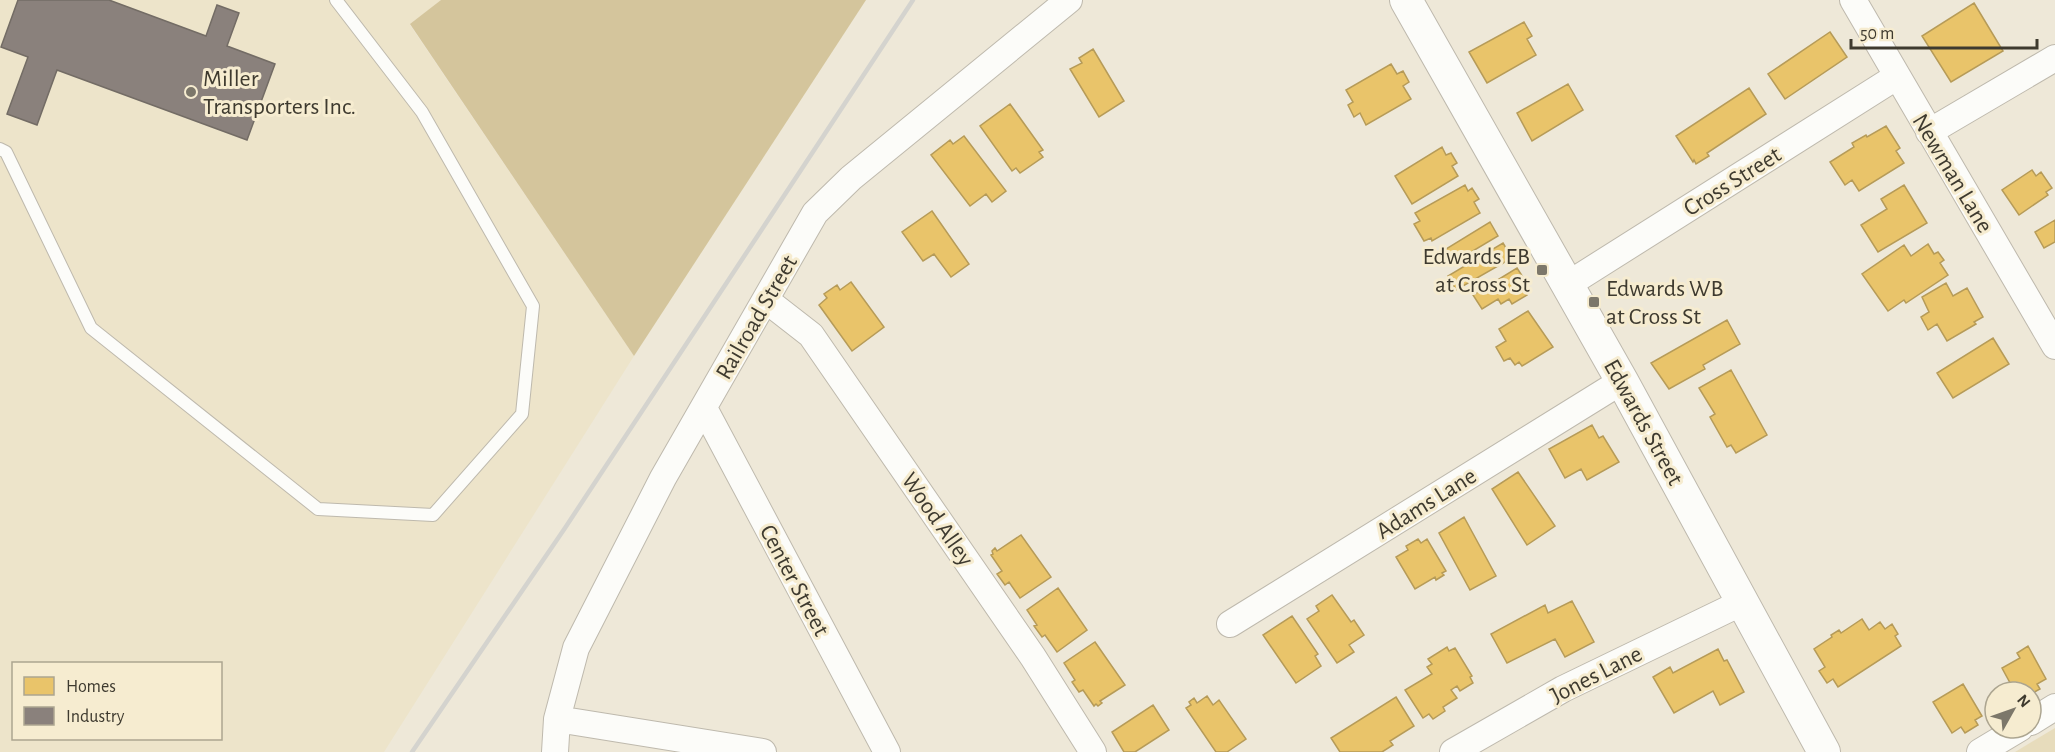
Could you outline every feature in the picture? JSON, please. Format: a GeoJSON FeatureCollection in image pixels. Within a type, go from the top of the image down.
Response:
{"type":"FeatureCollection","features":[{"type":"Feature","properties":{"kind":"street","name":"Railroad Street"},"geometry":{"type":"LineString","coordinates":[[555,752],[556,719],[576,648],[663,478],[816,213],[844,185],[1069,0]]}},
{"type":"Feature","properties":{"kind":"street","name":"Edwards Street"},"geometry":{"type":"LineString","coordinates":[[1406,0],[1622,381],[1824,752]]}},
{"type":"Feature","properties":{"kind":"street","name":"Newman Lane"},"geometry":{"type":"LineString","coordinates":[[1853,0],[2055,346]]}},
{"type":"Feature","properties":{"kind":"street"},"geometry":{"type":"LineString","coordinates":[[1929,132],[2055,58]]}},
{"type":"Feature","properties":{"kind":"street","name":"Cross Street"},"geometry":{"type":"LineString","coordinates":[[1568,285],[1896,77]]}},
{"type":"Feature","properties":{"kind":"street","name":"Wood Alley"},"geometry":{"type":"LineString","coordinates":[[766,300],[811,335],[1034,657],[1094,752]]}},
{"type":"Feature","properties":{"kind":"street","name":"Adams Lane"},"geometry":{"type":"LineString","coordinates":[[1230,624],[1622,381]]}},
{"type":"Feature","properties":{"kind":"street","name":"Center Street"},"geometry":{"type":"LineString","coordinates":[[704,408],[887,752]]}},
{"type":"Feature","properties":{"kind":"street","name":"Jones Lane"},"geometry":{"type":"LineString","coordinates":[[1453,752],[1563,688],[1743,602]]}},
{"type":"Feature","properties":{"kind":"street"},"geometry":{"type":"LineString","coordinates":[[556,719],[763,752]]}},
{"type":"Feature","properties":{"kind":"street"},"geometry":{"type":"LineString","coordinates":[[1980,752],[2000,740]]}},
{"type":"Feature","properties":{"kind":"lane"},"geometry":{"type":"LineString","coordinates":[[0,149],[6,152],[91,328],[318,509],[433,515],[522,414],[533,306],[422,112],[336,0]]}},
{"type":"Feature","properties":{"kind":"shaded area"},"geometry":{"type":"Polygon","coordinates":[[[0,0],[441,0],[410,25],[634,356],[384,752],[0,752],[0,0]]]}},
{"type":"Feature","properties":{"kind":"shaded area"},"geometry":{"type":"Polygon","coordinates":[[[441,0],[866,0],[634,356],[410,24],[441,0]]]}},
{"type":"Feature","properties":{"kind":"shaded area"},"geometry":{"type":"Polygon","coordinates":[[[2055,728],[2055,752],[2015,752],[2035,740],[2043,740],[2043,735],[2055,728]]]}},
{"type":"Feature","properties":{"kind":"building: Homes"},"geometry":{"type":"Polygon","coordinates":[[[1974,3],[2003,51],[1951,82],[1922,36],[1974,3]]]}},
{"type":"Feature","properties":{"kind":"building: Homes"},"geometry":{"type":"Polygon","coordinates":[[[1524,22],[1532,36],[1527,39],[1536,55],[1487,83],[1469,52],[1524,22]]]}},
{"type":"Feature","properties":{"kind":"building: Homes"},"geometry":{"type":"Polygon","coordinates":[[[1830,32],[1847,57],[1785,99],[1768,74],[1830,32]]]}},
{"type":"Feature","properties":{"kind":"building: Homes"},"geometry":{"type":"Polygon","coordinates":[[[1093,49],[1124,101],[1099,117],[1070,69],[1082,63],[1079,58],[1093,49]]]}},
{"type":"Feature","properties":{"kind":"building: Homes"},"geometry":{"type":"Polygon","coordinates":[[[1391,64],[1397,74],[1403,71],[1409,82],[1403,86],[1411,99],[1366,125],[1360,113],[1354,117],[1348,105],[1353,102],[1346,90],[1391,64]]]}},
{"type":"Feature","properties":{"kind":"building: Homes"},"geometry":{"type":"Polygon","coordinates":[[[1568,84],[1583,110],[1532,141],[1517,113],[1568,84]]]}},
{"type":"Feature","properties":{"kind":"building: Homes"},"geometry":{"type":"Polygon","coordinates":[[[1749,88],[1766,114],[1707,153],[1709,156],[1696,164],[1694,160],[1693,162],[1676,136],[1749,88]]]}},
{"type":"Feature","properties":{"kind":"building: Homes"},"geometry":{"type":"Polygon","coordinates":[[[1010,104],[1043,150],[1039,152],[1043,157],[1020,173],[1016,168],[1012,171],[980,126],[1010,104]]]}},
{"type":"Feature","properties":{"kind":"building: Homes"},"geometry":{"type":"Polygon","coordinates":[[[1886,126],[1900,148],[1896,151],[1904,163],[1859,191],[1852,180],[1845,185],[1830,162],[1854,147],[1852,143],[1886,126]]]}},
{"type":"Feature","properties":{"kind":"building: Homes"},"geometry":{"type":"Polygon","coordinates":[[[964,136],[1006,191],[992,202],[986,194],[970,206],[931,155],[950,140],[953,144],[964,136]]]}},
{"type":"Feature","properties":{"kind":"building: Homes"},"geometry":{"type":"Polygon","coordinates":[[[1442,147],[1446,155],[1451,153],[1457,163],[1452,166],[1458,176],[1412,204],[1395,176],[1442,147]]]}},
{"type":"Feature","properties":{"kind":"building: Homes"},"geometry":{"type":"Polygon","coordinates":[[[2032,170],[2036,176],[2041,172],[2052,188],[2046,192],[2048,195],[2019,215],[2002,190],[2032,170]]]}},
{"type":"Feature","properties":{"kind":"building: Homes"},"geometry":{"type":"Polygon","coordinates":[[[1465,185],[1468,191],[1472,188],[1479,199],[1474,202],[1480,213],[1432,241],[1431,238],[1424,241],[1414,224],[1420,221],[1415,213],[1465,185]]]}},
{"type":"Feature","properties":{"kind":"building: Homes"},"geometry":{"type":"Polygon","coordinates":[[[1904,185],[1927,223],[1878,252],[1861,225],[1887,209],[1881,199],[1904,185]]]}},
{"type":"Feature","properties":{"kind":"building: Homes"},"geometry":{"type":"Polygon","coordinates":[[[932,211],[969,264],[951,277],[934,254],[923,261],[902,232],[932,211]]]}},
{"type":"Feature","properties":{"kind":"building: Homes"},"geometry":{"type":"Polygon","coordinates":[[[2055,220],[2055,242],[2044,248],[2035,232],[2055,220]]]}},
{"type":"Feature","properties":{"kind":"building: Homes"},"geometry":{"type":"Polygon","coordinates":[[[1490,222],[1498,236],[1471,252],[1474,258],[1465,264],[1461,257],[1448,265],[1444,258],[1441,260],[1437,255],[1441,252],[1490,222]]]}},
{"type":"Feature","properties":{"kind":"building: Homes"},"geometry":{"type":"Polygon","coordinates":[[[1503,243],[1512,258],[1456,290],[1448,276],[1503,243]]]}},
{"type":"Feature","properties":{"kind":"building: Homes"},"geometry":{"type":"Polygon","coordinates":[[[1928,244],[1934,254],[1938,252],[1944,260],[1940,263],[1948,275],[1906,303],[1904,300],[1888,311],[1862,274],[1904,245],[1911,256],[1928,244]]]}},
{"type":"Feature","properties":{"kind":"building: Homes"},"geometry":{"type":"Polygon","coordinates":[[[1517,268],[1526,282],[1521,285],[1527,295],[1512,304],[1509,299],[1501,304],[1498,299],[1482,309],[1473,295],[1517,268]]]}},
{"type":"Feature","properties":{"kind":"building: Homes"},"geometry":{"type":"Polygon","coordinates":[[[851,282],[884,327],[852,351],[819,305],[827,298],[824,294],[837,285],[840,290],[851,282]]]}},
{"type":"Feature","properties":{"kind":"building: Homes"},"geometry":{"type":"Polygon","coordinates":[[[1946,283],[1953,296],[1967,288],[1983,317],[1974,322],[1976,324],[1947,341],[1937,324],[1928,330],[1921,317],[1929,312],[1922,297],[1946,283]]]}},
{"type":"Feature","properties":{"kind":"building: Homes"},"geometry":{"type":"Polygon","coordinates":[[[1528,311],[1553,347],[1522,366],[1519,362],[1515,365],[1510,358],[1504,361],[1496,347],[1506,341],[1499,329],[1528,311]]]}},
{"type":"Feature","properties":{"kind":"building: Homes"},"geometry":{"type":"Polygon","coordinates":[[[1727,320],[1740,344],[1703,365],[1705,369],[1669,389],[1651,363],[1727,320]]]}},
{"type":"Feature","properties":{"kind":"building: Homes"},"geometry":{"type":"Polygon","coordinates":[[[1993,338],[2009,364],[1953,398],[1937,373],[1993,338]]]}},
{"type":"Feature","properties":{"kind":"building: Homes"},"geometry":{"type":"Polygon","coordinates":[[[1731,370],[1767,435],[1736,453],[1731,445],[1727,447],[1710,417],[1715,414],[1699,388],[1731,370]]]}},
{"type":"Feature","properties":{"kind":"building: Homes"},"geometry":{"type":"Polygon","coordinates":[[[1592,425],[1599,438],[1603,436],[1619,462],[1587,480],[1581,469],[1565,478],[1549,449],[1592,425]]]}},
{"type":"Feature","properties":{"kind":"building: Homes"},"geometry":{"type":"Polygon","coordinates":[[[1518,472],[1555,526],[1527,545],[1492,489],[1518,472]]]}},
{"type":"Feature","properties":{"kind":"building: Homes"},"geometry":{"type":"Polygon","coordinates":[[[1464,517],[1496,576],[1470,590],[1439,533],[1464,517]]]}},
{"type":"Feature","properties":{"kind":"building: Homes"},"geometry":{"type":"Polygon","coordinates":[[[1021,535],[1051,577],[1020,598],[1009,582],[1005,585],[997,574],[1002,571],[991,555],[995,548],[997,551],[1021,535]]]}},
{"type":"Feature","properties":{"kind":"building: Homes"},"geometry":{"type":"Polygon","coordinates":[[[1418,539],[1421,543],[1427,539],[1446,571],[1436,580],[1435,577],[1415,589],[1396,557],[1408,550],[1406,546],[1418,539]]]}},
{"type":"Feature","properties":{"kind":"building: Homes"},"geometry":{"type":"Polygon","coordinates":[[[1058,588],[1087,630],[1057,652],[1045,635],[1042,637],[1034,626],[1037,625],[1027,610],[1058,588]]]}},
{"type":"Feature","properties":{"kind":"building: Homes"},"geometry":{"type":"Polygon","coordinates":[[[1332,595],[1351,622],[1354,620],[1364,635],[1349,645],[1354,652],[1337,663],[1307,619],[1319,611],[1316,606],[1332,595]]]}},
{"type":"Feature","properties":{"kind":"building: Homes"},"geometry":{"type":"Polygon","coordinates":[[[1572,601],[1594,642],[1565,657],[1555,639],[1507,663],[1491,634],[1545,605],[1548,613],[1572,601]]]}},
{"type":"Feature","properties":{"kind":"building: Homes"},"geometry":{"type":"Polygon","coordinates":[[[1292,616],[1318,654],[1315,656],[1321,666],[1296,683],[1263,635],[1292,616]]]}},
{"type":"Feature","properties":{"kind":"building: Homes"},"geometry":{"type":"Polygon","coordinates":[[[1862,619],[1869,630],[1880,622],[1885,629],[1892,624],[1901,646],[1838,687],[1833,679],[1827,683],[1819,671],[1825,667],[1814,649],[1839,630],[1841,633],[1862,619]]]}},
{"type":"Feature","properties":{"kind":"building: Homes"},"geometry":{"type":"Polygon","coordinates":[[[1095,642],[1125,685],[1100,701],[1102,703],[1098,706],[1096,704],[1094,706],[1083,690],[1079,692],[1072,682],[1075,680],[1064,663],[1095,642]]]}},
{"type":"Feature","properties":{"kind":"building: Homes"},"geometry":{"type":"Polygon","coordinates":[[[2028,646],[2046,679],[2008,680],[2002,668],[2020,658],[2017,653],[2028,646]]]}},
{"type":"Feature","properties":{"kind":"building: Homes"},"geometry":{"type":"Polygon","coordinates":[[[1447,647],[1449,651],[1455,648],[1472,676],[1470,677],[1473,683],[1460,691],[1457,686],[1451,690],[1457,698],[1443,707],[1445,711],[1433,719],[1429,714],[1423,718],[1405,690],[1432,674],[1427,667],[1432,664],[1428,659],[1447,647]]]}},
{"type":"Feature","properties":{"kind":"building: Homes"},"geometry":{"type":"Polygon","coordinates":[[[1718,649],[1724,661],[1727,660],[1744,692],[1720,705],[1713,691],[1674,713],[1653,677],[1670,667],[1673,673],[1718,649]]]}},
{"type":"Feature","properties":{"kind":"building: Homes"},"geometry":{"type":"Polygon","coordinates":[[[1963,684],[1982,716],[1975,720],[1978,725],[1965,733],[1961,727],[1952,733],[1933,702],[1963,684]]]}},
{"type":"Feature","properties":{"kind":"building: Homes"},"geometry":{"type":"Polygon","coordinates":[[[1207,696],[1213,705],[1219,700],[1246,739],[1227,752],[1216,752],[1186,708],[1191,705],[1189,702],[1194,698],[1197,703],[1207,696]]]}},
{"type":"Feature","properties":{"kind":"building: Homes"},"geometry":{"type":"Polygon","coordinates":[[[1396,697],[1414,726],[1390,741],[1393,745],[1382,752],[1340,752],[1331,738],[1396,697]]]}},
{"type":"Feature","properties":{"kind":"building: Homes"},"geometry":{"type":"Polygon","coordinates":[[[1153,705],[1169,730],[1135,752],[1124,752],[1112,732],[1153,705]]]}},
{"type":"Feature","properties":{"kind":"building: Industry","name":"Miller Transporters Inc."},"geometry":{"type":"Polygon","coordinates":[[[18,0],[109,0],[206,36],[217,5],[239,13],[227,46],[275,64],[247,140],[57,70],[37,125],[7,114],[28,57],[1,47],[18,0]]]}},
{"type":"Feature","properties":{"kind":"railway"},"geometry":{"type":"LineString","coordinates":[[412,752],[565,528],[913,0]]}},
{"type":"Feature","properties":{"kind":"place","name":"Miller Transporters Inc."},"geometry":{"type":"Point","coordinates":[191,92]}},
{"type":"Feature","properties":{"kind":"place","name":"Edwards EB at Cross St"},"geometry":{"type":"Point","coordinates":[1542,270]}},
{"type":"Feature","properties":{"kind":"place","name":"Edwards WB at Cross St"},"geometry":{"type":"Point","coordinates":[1594,302]}}]}
